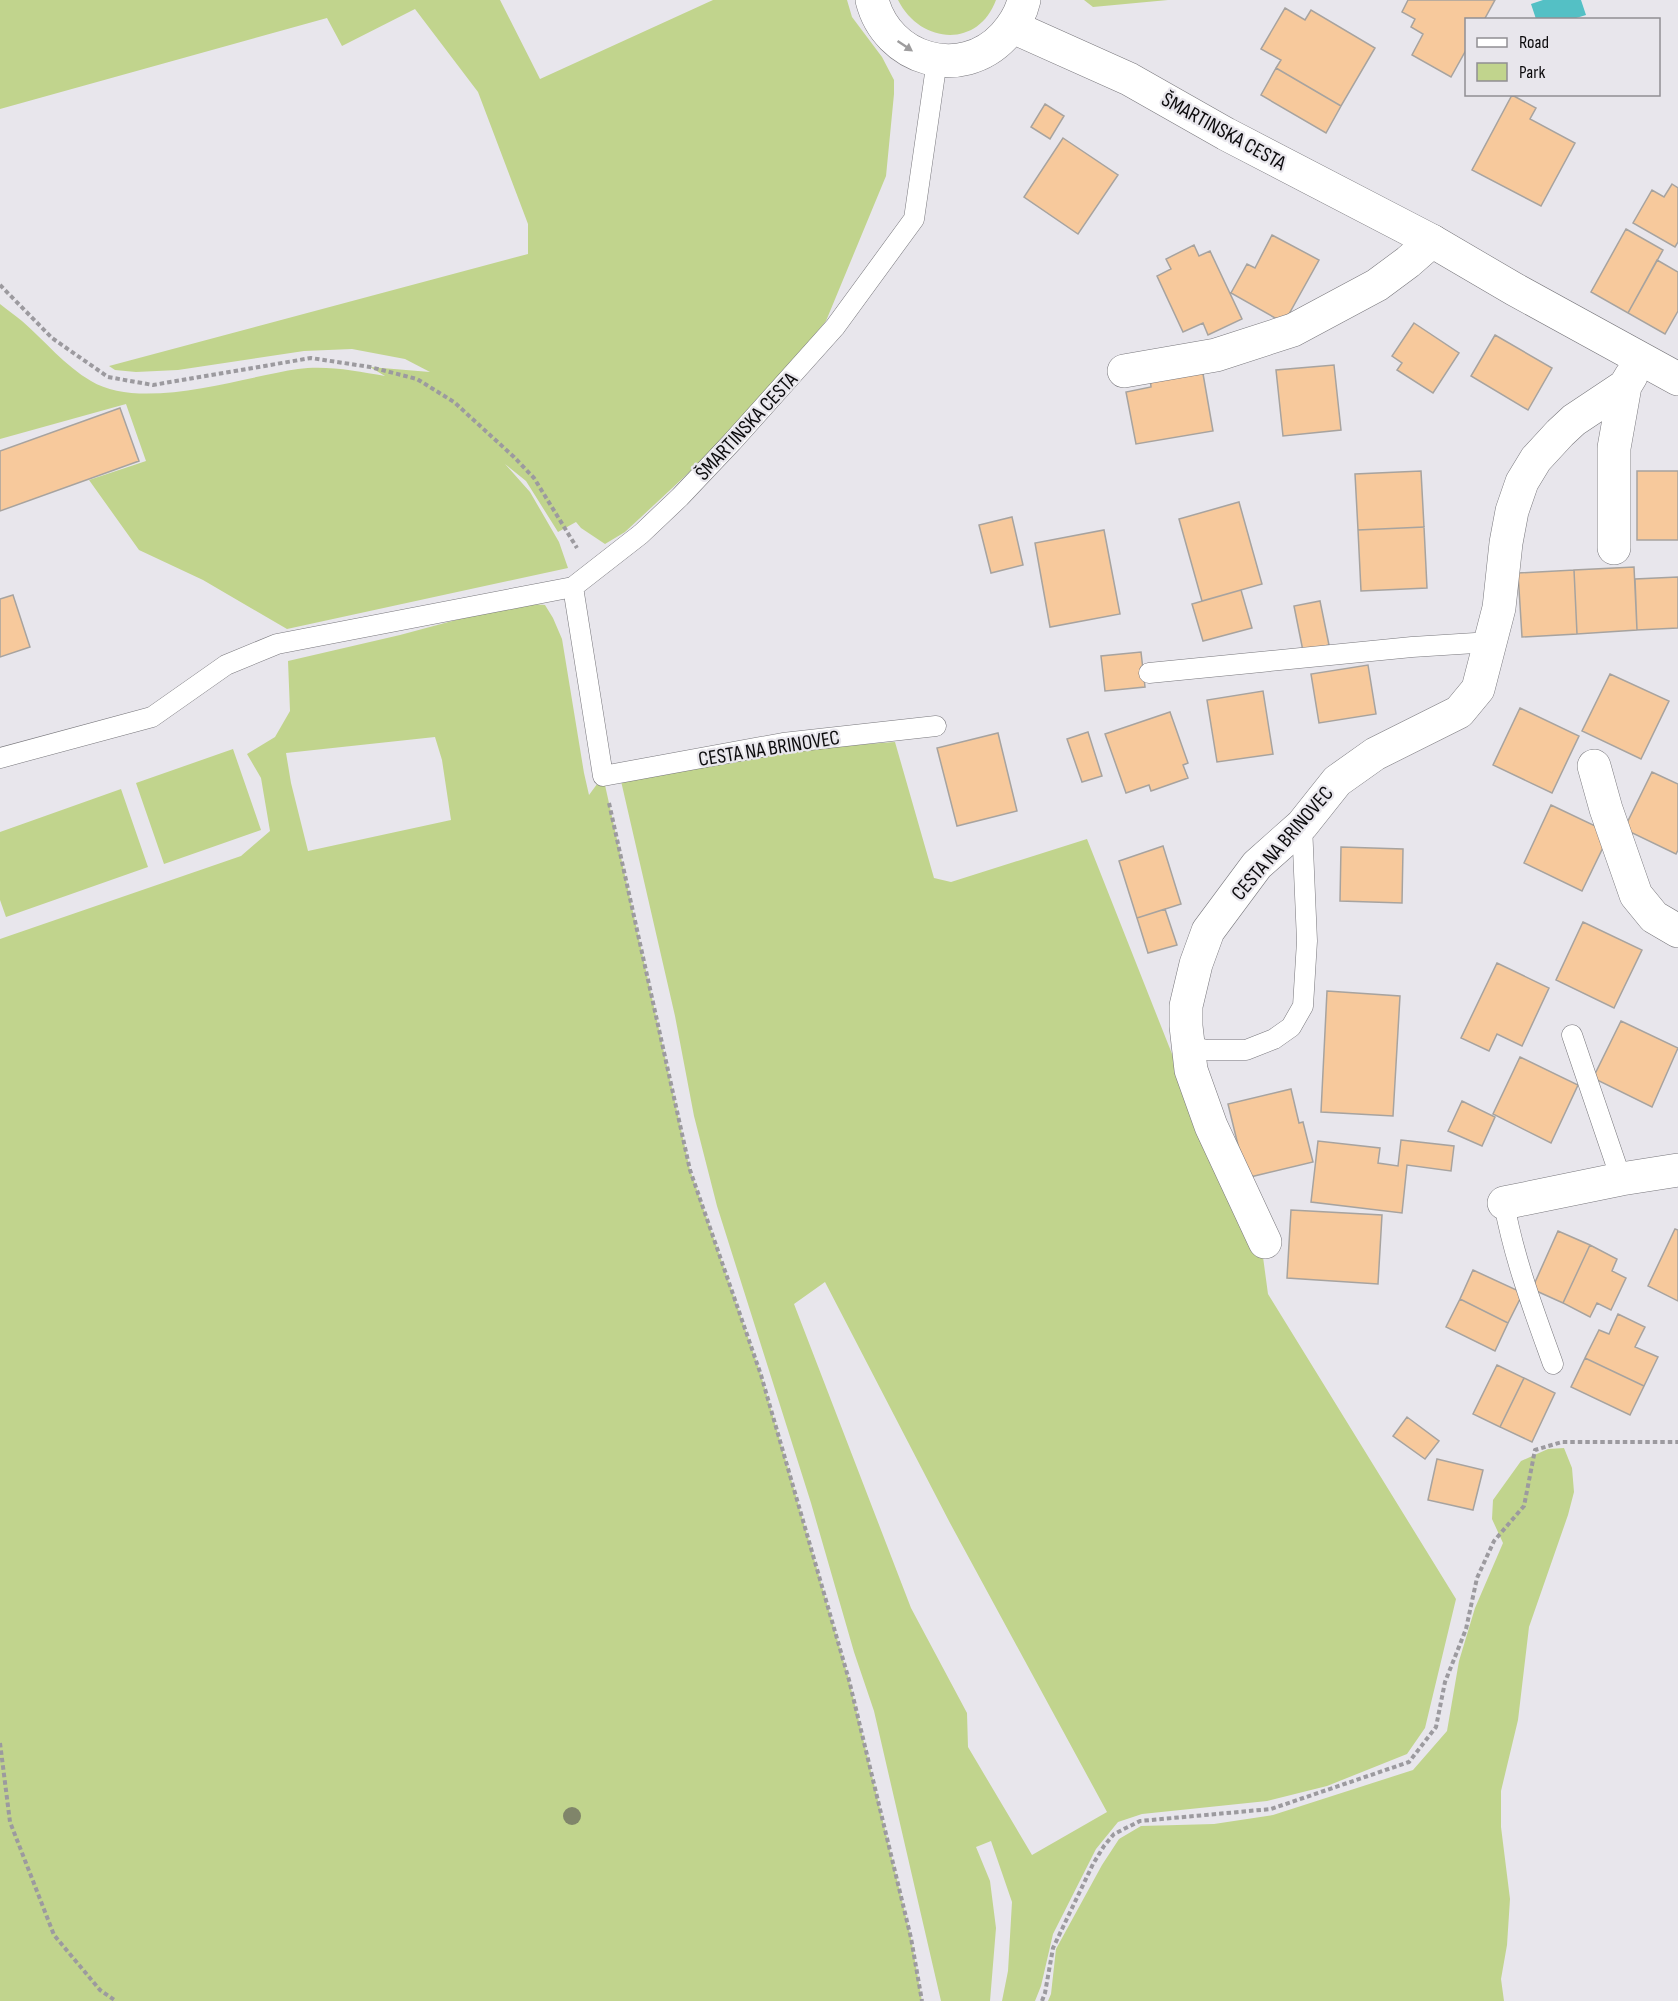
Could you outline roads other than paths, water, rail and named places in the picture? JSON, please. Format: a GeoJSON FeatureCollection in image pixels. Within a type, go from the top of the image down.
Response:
{"type":"FeatureCollection","features":[{"type":"Feature","properties":{"kind":"street"},"geometry":{"type":"LineString","coordinates":[[872,0],[883,26],[900,45],[922,57],[948,61],[973,57],[995,45],[1018,13]]}},
{"type":"Feature","properties":{"kind":"street","name":"ŠMARTINSKA CESTA"},"geometry":{"type":"LineString","coordinates":[[1018,13],[1226,134],[1432,242],[1514,290],[1634,373],[1678,379]]}},
{"type":"Feature","properties":{"kind":"street"},"geometry":{"type":"LineString","coordinates":[[1124,370],[1216,355],[1293,330],[1377,285],[1432,242]]}},
{"type":"Feature","properties":{"kind":"street"},"geometry":{"type":"LineString","coordinates":[[1614,548],[1614,448],[1634,373]]}},
{"type":"Feature","properties":{"kind":"street","name":"CESTA NA BRINOVEC"},"geometry":{"type":"LineString","coordinates":[[1265,1242],[1211,1126],[1191,1070],[1186,1006],[1196,964],[1208,931],[1257,865],[1302,825],[1337,781],[1375,754],[1459,712],[1478,689],[1498,608],[1512,511],[1522,482],[1536,459],[1560,433],[1634,373]]}},
{"type":"Feature","properties":{"kind":"street"},"geometry":{"type":"LineString","coordinates":[[1594,766],[1606,809],[1636,895],[1654,917],[1678,932]]}},
{"type":"Feature","properties":{"kind":"street"},"geometry":{"type":"LineString","coordinates":[[1504,1203],[1678,1170]]}},
{"type":"Feature","properties":{"kind":"lane","name":"ŠMARTINSKA CESTA"},"geometry":{"type":"LineString","coordinates":[[573,587],[641,534],[747,427],[835,327],[914,219],[937,60]]}},
{"type":"Feature","properties":{"kind":"lane"},"geometry":{"type":"LineString","coordinates":[[0,758],[152,717],[226,665],[277,644],[573,587]]}},
{"type":"Feature","properties":{"kind":"lane","name":"CESTA NA BRINOVEC"},"geometry":{"type":"LineString","coordinates":[[573,587],[603,776],[783,743],[936,726]]}},
{"type":"Feature","properties":{"kind":"lane"},"geometry":{"type":"LineString","coordinates":[[1149,673],[1412,647],[1491,642]]}},
{"type":"Feature","properties":{"kind":"lane"},"geometry":{"type":"LineString","coordinates":[[1188,1046],[1207,1050],[1246,1050],[1274,1039],[1291,1027],[1303,1006],[1307,942],[1302,825]]}},
{"type":"Feature","properties":{"kind":"lane"},"geometry":{"type":"LineString","coordinates":[[1572,1035],[1621,1179]]}},
{"type":"Feature","properties":{"kind":"lane"},"geometry":{"type":"LineString","coordinates":[[1504,1203],[1510,1238],[1526,1291],[1553,1364]]}},
{"type":"Feature","properties":{"kind":"water"},"geometry":{"type":"Polygon","coordinates":[[[1543,0],[1581,0],[1586,15],[1576,18],[1536,18],[1531,4],[1543,0]]]}}]}
